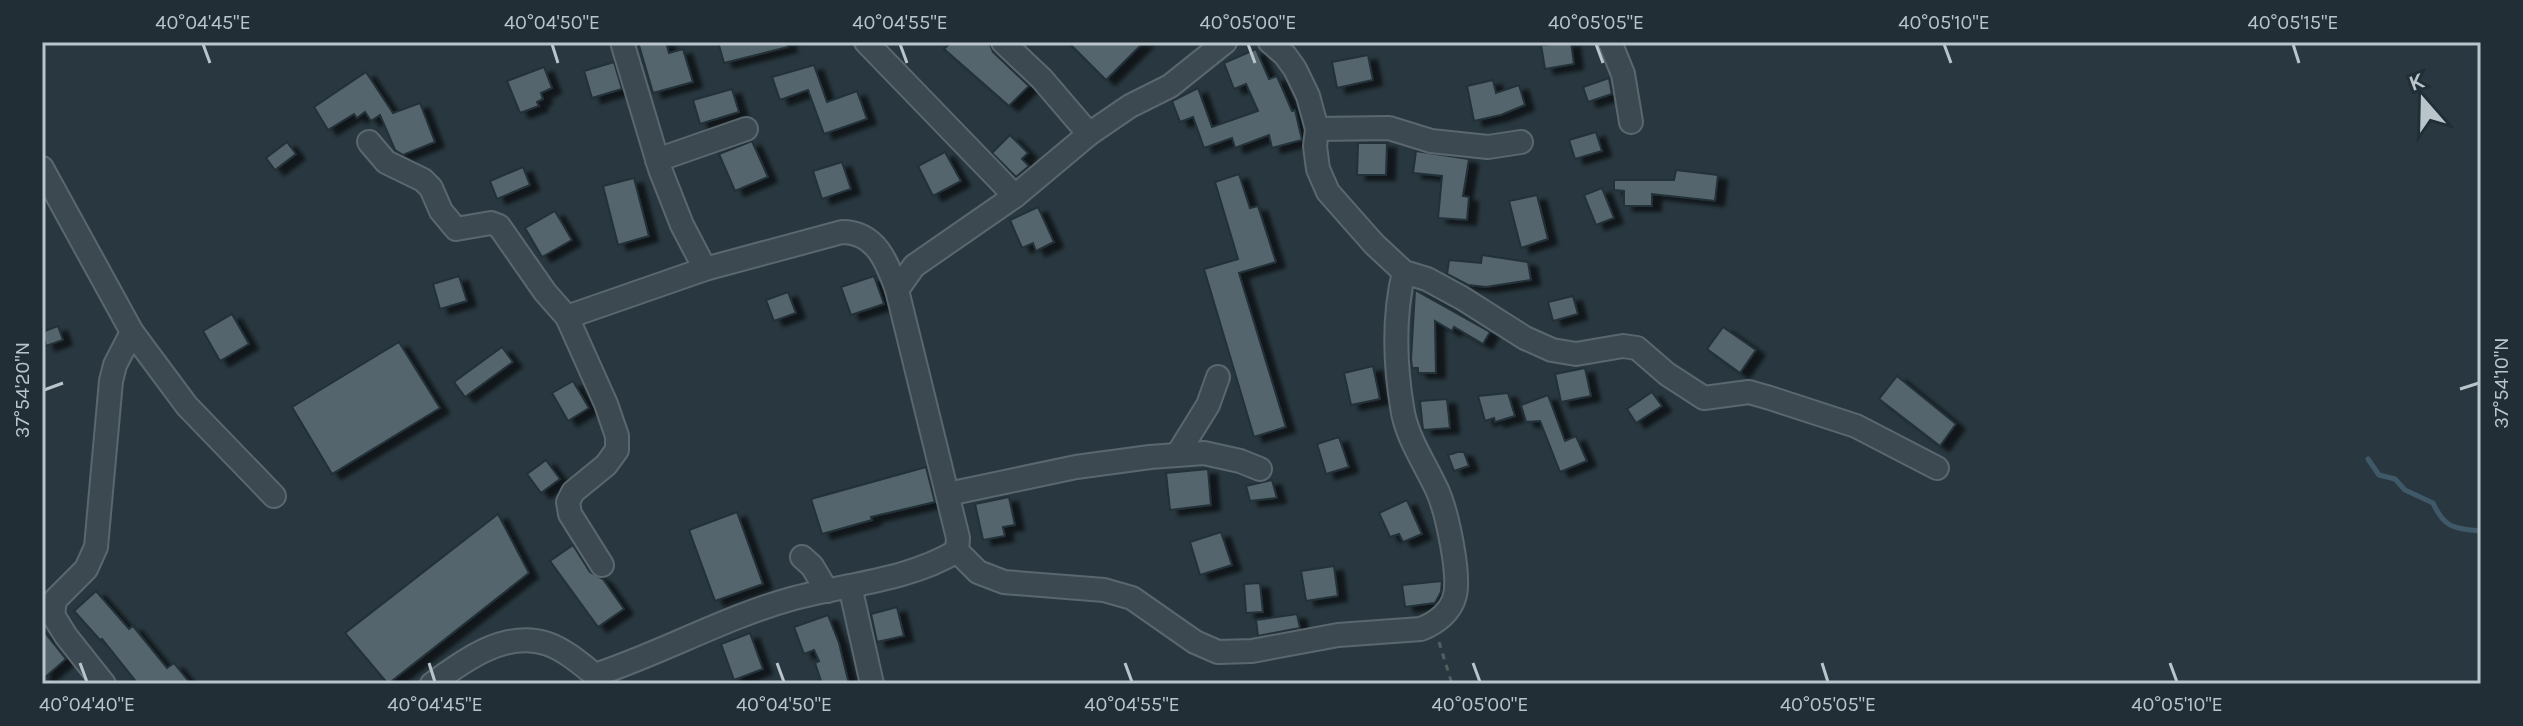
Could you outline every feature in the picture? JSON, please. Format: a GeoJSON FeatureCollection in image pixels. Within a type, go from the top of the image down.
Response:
{"type":"FeatureCollection","features":[{"type":"Feature","properties":{"kind":"street"},"geometry":{"type":"LineString","coordinates":[[622,42],[657,160],[682,225],[705,269]]}},
{"type":"Feature","properties":{"kind":"street"},"geometry":{"type":"LineString","coordinates":[[866,42],[1015,196]]}},
{"type":"Feature","properties":{"kind":"street"},"geometry":{"type":"LineString","coordinates":[[1003,42],[1042,79],[1089,134]]}},
{"type":"Feature","properties":{"kind":"street"},"geometry":{"type":"LineString","coordinates":[[897,290],[904,277],[927,257],[1015,196],[1089,134],[1130,106],[1170,86],[1225,42]]}},
{"type":"Feature","properties":{"kind":"street"},"geometry":{"type":"LineString","coordinates":[[1270,42],[1295,69],[1308,96],[1317,129],[1318,169],[1328,192],[1374,244],[1404,272],[1427,279],[1525,338],[1552,350],[1576,354],[1623,346],[1637,348],[1667,374],[1704,398],[1749,392],[1770,398],[1856,426],[1937,468]]}},
{"type":"Feature","properties":{"kind":"street"},"geometry":{"type":"LineString","coordinates":[[1610,42],[1623,74],[1631,122]]}},
{"type":"Feature","properties":{"kind":"street"},"geometry":{"type":"LineString","coordinates":[[1317,129],[1389,128],[1431,141],[1488,147],[1521,142]]}},
{"type":"Feature","properties":{"kind":"street"},"geometry":{"type":"LineString","coordinates":[[657,160],[746,129]]}},
{"type":"Feature","properties":{"kind":"street"},"geometry":{"type":"LineString","coordinates":[[369,142],[386,162],[423,180],[456,229],[491,223],[499,226],[545,292],[567,317],[617,436],[617,450],[606,465],[573,492],[568,502],[570,514],[602,565]]}},
{"type":"Feature","properties":{"kind":"street"},"geometry":{"type":"LineString","coordinates":[[42,168],[132,332],[187,406],[274,496]]}},
{"type":"Feature","properties":{"kind":"street"},"geometry":{"type":"LineString","coordinates":[[567,317],[705,269],[842,232],[856,232],[869,238],[897,290],[948,494],[958,538],[957,551],[978,572],[1004,582],[1104,590],[1132,598],[1195,642],[1218,652],[1252,651],[1338,635],[1421,629],[1443,616],[1455,596],[1455,568],[1447,520],[1438,491],[1419,459],[1404,415],[1396,336],[1404,272]]}},
{"type":"Feature","properties":{"kind":"street"},"geometry":{"type":"LineString","coordinates":[[876,248],[927,257]]}},
{"type":"Feature","properties":{"kind":"street"},"geometry":{"type":"LineString","coordinates":[[104,684],[53,615],[55,600],[60,592],[86,569],[96,547],[111,381],[115,365],[132,332]]}},
{"type":"Feature","properties":{"kind":"street"},"geometry":{"type":"LineString","coordinates":[[1177,455],[1208,405],[1218,377]]}},
{"type":"Feature","properties":{"kind":"street"},"geometry":{"type":"LineString","coordinates":[[948,494],[1076,467],[1177,455],[1204,453],[1260,469]]}},
{"type":"Feature","properties":{"kind":"street"},"geometry":{"type":"LineString","coordinates":[[432,684],[482,651],[503,643],[531,641],[546,643],[566,653],[597,680],[733,618],[792,599],[940,561],[957,551]]}},
{"type":"Feature","properties":{"kind":"street"},"geometry":{"type":"LineString","coordinates":[[802,557],[812,566],[827,591]]}},
{"type":"Feature","properties":{"kind":"street"},"geometry":{"type":"LineString","coordinates":[[850,586],[872,684]]}},
{"type":"Feature","properties":{"kind":"path"},"geometry":{"type":"LineString","coordinates":[[1433,624],[1452,684]]}},
{"type":"Feature","properties":{"kind":"building"},"geometry":{"type":"Polygon","coordinates":[[[638,42],[666,42],[669,53],[683,49],[693,82],[653,93],[638,42]]]}},
{"type":"Feature","properties":{"kind":"building"},"geometry":{"type":"Polygon","coordinates":[[[718,42],[787,42],[788,47],[724,63],[718,42]]]}},
{"type":"Feature","properties":{"kind":"building"},"geometry":{"type":"Polygon","coordinates":[[[951,42],[989,42],[993,52],[1029,86],[1009,106],[944,49],[951,42]]]}},
{"type":"Feature","properties":{"kind":"building"},"geometry":{"type":"Polygon","coordinates":[[[1068,42],[1144,42],[1106,80],[1068,42]]]}},
{"type":"Feature","properties":{"kind":"building"},"geometry":{"type":"Polygon","coordinates":[[[1571,42],[1574,64],[1545,69],[1541,45],[1571,42]]]}},
{"type":"Feature","properties":{"kind":"building"},"geometry":{"type":"Polygon","coordinates":[[[1256,49],[1269,79],[1277,76],[1292,111],[1295,110],[1302,140],[1272,148],[1269,135],[1235,148],[1232,138],[1204,148],[1193,117],[1180,122],[1172,101],[1198,88],[1212,127],[1258,111],[1246,84],[1234,89],[1224,63],[1256,49]]]}},
{"type":"Feature","properties":{"kind":"building"},"geometry":{"type":"Polygon","coordinates":[[[1368,55],[1373,80],[1337,88],[1332,62],[1368,55]]]}},
{"type":"Feature","properties":{"kind":"building"},"geometry":{"type":"Polygon","coordinates":[[[614,62],[622,89],[592,98],[584,71],[614,62]]]}},
{"type":"Feature","properties":{"kind":"building"},"geometry":{"type":"Polygon","coordinates":[[[814,65],[827,102],[857,91],[867,119],[824,134],[808,90],[780,100],[772,77],[814,65]]]}},
{"type":"Feature","properties":{"kind":"building"},"geometry":{"type":"Polygon","coordinates":[[[544,67],[552,88],[541,93],[543,99],[537,102],[539,106],[520,113],[507,81],[544,67]]]}},
{"type":"Feature","properties":{"kind":"building"},"geometry":{"type":"Polygon","coordinates":[[[366,72],[393,113],[420,103],[435,142],[403,155],[395,150],[380,115],[371,121],[365,112],[357,118],[354,114],[328,130],[314,107],[366,72]]]}},
{"type":"Feature","properties":{"kind":"building"},"geometry":{"type":"Polygon","coordinates":[[[1609,78],[1612,94],[1588,102],[1583,87],[1609,78]]]}},
{"type":"Feature","properties":{"kind":"building"},"geometry":{"type":"Polygon","coordinates":[[[1493,80],[1496,93],[1519,85],[1525,105],[1474,121],[1467,86],[1493,80]]]}},
{"type":"Feature","properties":{"kind":"building"},"geometry":{"type":"Polygon","coordinates":[[[732,89],[739,112],[700,124],[693,100],[732,89]]]}},
{"type":"Feature","properties":{"kind":"building"},"geometry":{"type":"Polygon","coordinates":[[[1596,132],[1602,151],[1575,159],[1569,140],[1596,132]]]}},
{"type":"Feature","properties":{"kind":"building"},"geometry":{"type":"Polygon","coordinates":[[[1010,135],[1028,153],[1022,159],[1029,166],[1016,177],[992,153],[1010,135]]]}},
{"type":"Feature","properties":{"kind":"building"},"geometry":{"type":"Polygon","coordinates":[[[752,141],[768,177],[735,191],[719,154],[752,141]]]}},
{"type":"Feature","properties":{"kind":"building"},"geometry":{"type":"Polygon","coordinates":[[[287,142],[296,154],[275,170],[266,158],[287,142]]]}},
{"type":"Feature","properties":{"kind":"building"},"geometry":{"type":"Polygon","coordinates":[[[1358,143],[1387,143],[1386,175],[1357,175],[1358,143]]]}},
{"type":"Feature","properties":{"kind":"building"},"geometry":{"type":"Polygon","coordinates":[[[1416,151],[1469,159],[1463,196],[1469,197],[1467,220],[1438,218],[1442,176],[1413,173],[1416,151]]]}},
{"type":"Feature","properties":{"kind":"building"},"geometry":{"type":"Polygon","coordinates":[[[945,152],[961,181],[933,196],[918,166],[945,152]]]}},
{"type":"Feature","properties":{"kind":"building"},"geometry":{"type":"Polygon","coordinates":[[[842,162],[851,189],[822,199],[813,171],[842,162]]]}},
{"type":"Feature","properties":{"kind":"building"},"geometry":{"type":"Polygon","coordinates":[[[523,167],[530,185],[497,199],[490,181],[523,167]]]}},
{"type":"Feature","properties":{"kind":"building"},"geometry":{"type":"Polygon","coordinates":[[[1676,170],[1718,175],[1715,201],[1652,194],[1652,206],[1624,206],[1624,191],[1614,190],[1614,180],[1674,180],[1676,170]]]}},
{"type":"Feature","properties":{"kind":"building"},"geometry":{"type":"Polygon","coordinates":[[[1239,174],[1250,208],[1258,206],[1276,262],[1239,273],[1286,427],[1254,437],[1204,269],[1238,259],[1215,182],[1239,174]]]}},
{"type":"Feature","properties":{"kind":"building"},"geometry":{"type":"Polygon","coordinates":[[[634,178],[649,236],[618,245],[603,186],[634,178]]]}},
{"type":"Feature","properties":{"kind":"building"},"geometry":{"type":"Polygon","coordinates":[[[1602,188],[1614,218],[1596,225],[1584,195],[1602,188]]]}},
{"type":"Feature","properties":{"kind":"building"},"geometry":{"type":"Polygon","coordinates":[[[1537,195],[1548,239],[1521,248],[1509,201],[1537,195]]]}},
{"type":"Feature","properties":{"kind":"building"},"geometry":{"type":"Polygon","coordinates":[[[1038,207],[1054,242],[1036,251],[1033,243],[1022,248],[1010,220],[1038,207]]]}},
{"type":"Feature","properties":{"kind":"building"},"geometry":{"type":"Polygon","coordinates":[[[555,211],[572,240],[542,257],[525,228],[555,211]]]}},
{"type":"Feature","properties":{"kind":"building"},"geometry":{"type":"Polygon","coordinates":[[[1482,255],[1528,262],[1531,280],[1486,287],[1468,285],[1447,274],[1449,260],[1481,263],[1482,255]]]}},
{"type":"Feature","properties":{"kind":"building"},"geometry":{"type":"Polygon","coordinates":[[[459,276],[467,301],[440,309],[433,284],[459,276]]]}},
{"type":"Feature","properties":{"kind":"building"},"geometry":{"type":"Polygon","coordinates":[[[874,276],[884,304],[851,315],[841,287],[874,276]]]}},
{"type":"Feature","properties":{"kind":"building"},"geometry":{"type":"Polygon","coordinates":[[[1415,290],[1490,332],[1483,344],[1454,327],[1452,331],[1435,321],[1436,373],[1418,373],[1418,368],[1412,368],[1411,359],[1415,290]]]}},
{"type":"Feature","properties":{"kind":"building"},"geometry":{"type":"Polygon","coordinates":[[[788,292],[796,313],[774,321],[766,300],[788,292]]]}},
{"type":"Feature","properties":{"kind":"building"},"geometry":{"type":"Polygon","coordinates":[[[1573,296],[1578,314],[1553,321],[1548,302],[1573,296]]]}},
{"type":"Feature","properties":{"kind":"building"},"geometry":{"type":"Polygon","coordinates":[[[232,314],[249,344],[220,361],[203,331],[232,314]]]}},
{"type":"Feature","properties":{"kind":"building"},"geometry":{"type":"Polygon","coordinates":[[[58,326],[63,340],[46,346],[42,332],[58,326]]]}},
{"type":"Feature","properties":{"kind":"building"},"geometry":{"type":"Polygon","coordinates":[[[1723,327],[1756,350],[1740,373],[1707,349],[1723,327]]]}},
{"type":"Feature","properties":{"kind":"building"},"geometry":{"type":"Polygon","coordinates":[[[399,342],[440,408],[332,474],[292,407],[399,342]]]}},
{"type":"Feature","properties":{"kind":"building"},"geometry":{"type":"Polygon","coordinates":[[[502,347],[513,362],[465,397],[454,382],[502,347]]]}},
{"type":"Feature","properties":{"kind":"building"},"geometry":{"type":"Polygon","coordinates":[[[1373,366],[1380,399],[1351,405],[1344,373],[1373,366]]]}},
{"type":"Feature","properties":{"kind":"building"},"geometry":{"type":"Polygon","coordinates":[[[1585,368],[1591,396],[1561,402],[1555,374],[1585,368]]]}},
{"type":"Feature","properties":{"kind":"building"},"geometry":{"type":"Polygon","coordinates":[[[1897,376],[1956,424],[1940,446],[1879,399],[1897,376]]]}},
{"type":"Feature","properties":{"kind":"building"},"geometry":{"type":"Polygon","coordinates":[[[573,381],[589,408],[568,421],[552,393],[573,381]]]}},
{"type":"Feature","properties":{"kind":"building"},"geometry":{"type":"Polygon","coordinates":[[[1652,392],[1662,406],[1636,423],[1627,409],[1652,392]]]}},
{"type":"Feature","properties":{"kind":"building"},"geometry":{"type":"Polygon","coordinates":[[[1508,393],[1515,416],[1495,422],[1494,418],[1485,421],[1478,396],[1508,393]]]}},
{"type":"Feature","properties":{"kind":"building"},"geometry":{"type":"Polygon","coordinates":[[[1548,395],[1565,441],[1576,436],[1587,461],[1560,472],[1540,421],[1526,422],[1521,405],[1548,395]]]}},
{"type":"Feature","properties":{"kind":"building"},"geometry":{"type":"Polygon","coordinates":[[[1447,399],[1450,428],[1423,430],[1420,401],[1447,399]]]}},
{"type":"Feature","properties":{"kind":"building"},"geometry":{"type":"Polygon","coordinates":[[[1339,437],[1349,467],[1326,474],[1317,444],[1339,437]]]}},
{"type":"Feature","properties":{"kind":"building"},"geometry":{"type":"Polygon","coordinates":[[[1464,452],[1469,466],[1454,471],[1448,455],[1464,452]]]}},
{"type":"Feature","properties":{"kind":"building"},"geometry":{"type":"Polygon","coordinates":[[[546,460],[560,479],[541,493],[527,474],[546,460]]]}},
{"type":"Feature","properties":{"kind":"building"},"geometry":{"type":"Polygon","coordinates":[[[926,467],[935,502],[871,517],[872,520],[822,534],[811,499],[926,467]]]}},
{"type":"Feature","properties":{"kind":"building"},"geometry":{"type":"Polygon","coordinates":[[[1208,469],[1211,505],[1170,510],[1166,473],[1208,469]]]}},
{"type":"Feature","properties":{"kind":"building"},"geometry":{"type":"Polygon","coordinates":[[[1272,480],[1277,498],[1250,501],[1246,486],[1272,480]]]}},
{"type":"Feature","properties":{"kind":"building"},"geometry":{"type":"Polygon","coordinates":[[[1009,497],[1015,525],[1003,527],[1005,536],[983,540],[975,504],[1009,497]]]}},
{"type":"Feature","properties":{"kind":"building"},"geometry":{"type":"Polygon","coordinates":[[[1407,500],[1422,534],[1403,542],[1399,534],[1390,537],[1379,513],[1407,500]]]}},
{"type":"Feature","properties":{"kind":"building"},"geometry":{"type":"Polygon","coordinates":[[[737,512],[763,584],[715,601],[689,530],[737,512]]]}},
{"type":"Feature","properties":{"kind":"building"},"geometry":{"type":"Polygon","coordinates":[[[498,514],[529,573],[388,684],[345,633],[498,514]]]}},
{"type":"Feature","properties":{"kind":"building"},"geometry":{"type":"Polygon","coordinates":[[[1221,532],[1232,565],[1200,575],[1190,542],[1221,532]]]}},
{"type":"Feature","properties":{"kind":"building"},"geometry":{"type":"Polygon","coordinates":[[[573,545],[590,572],[603,579],[624,609],[598,627],[550,561],[573,545]]]}},
{"type":"Feature","properties":{"kind":"building"},"geometry":{"type":"Polygon","coordinates":[[[1334,566],[1338,596],[1306,601],[1301,571],[1334,566]]]}},
{"type":"Feature","properties":{"kind":"building"},"geometry":{"type":"Polygon","coordinates":[[[1442,581],[1435,603],[1405,607],[1402,585],[1442,581]]]}},
{"type":"Feature","properties":{"kind":"building"},"geometry":{"type":"Polygon","coordinates":[[[1260,583],[1263,612],[1246,613],[1244,584],[1260,583]]]}},
{"type":"Feature","properties":{"kind":"building"},"geometry":{"type":"Polygon","coordinates":[[[96,591],[129,629],[133,626],[167,668],[174,663],[191,684],[138,684],[102,639],[74,611],[96,591]]]}},
{"type":"Feature","properties":{"kind":"building"},"geometry":{"type":"Polygon","coordinates":[[[897,607],[904,636],[877,642],[871,614],[897,607]]]}},
{"type":"Feature","properties":{"kind":"building"},"geometry":{"type":"Polygon","coordinates":[[[1297,614],[1300,628],[1258,636],[1256,620],[1297,614]]]}},
{"type":"Feature","properties":{"kind":"building"},"geometry":{"type":"Polygon","coordinates":[[[828,615],[849,684],[822,684],[814,650],[804,654],[794,627],[828,615]]]}},
{"type":"Feature","properties":{"kind":"building"},"geometry":{"type":"Polygon","coordinates":[[[42,629],[66,659],[42,680],[42,629]]]}},
{"type":"Feature","properties":{"kind":"building"},"geometry":{"type":"Polygon","coordinates":[[[750,633],[763,669],[734,680],[721,644],[750,633]]]}},
{"type":"Feature","properties":{"kind":"waterway"},"geometry":{"type":"LineString","coordinates":[[2368,459],[2379,475],[2395,479],[2405,490],[2433,503],[2451,526],[2481,531]]}}]}
